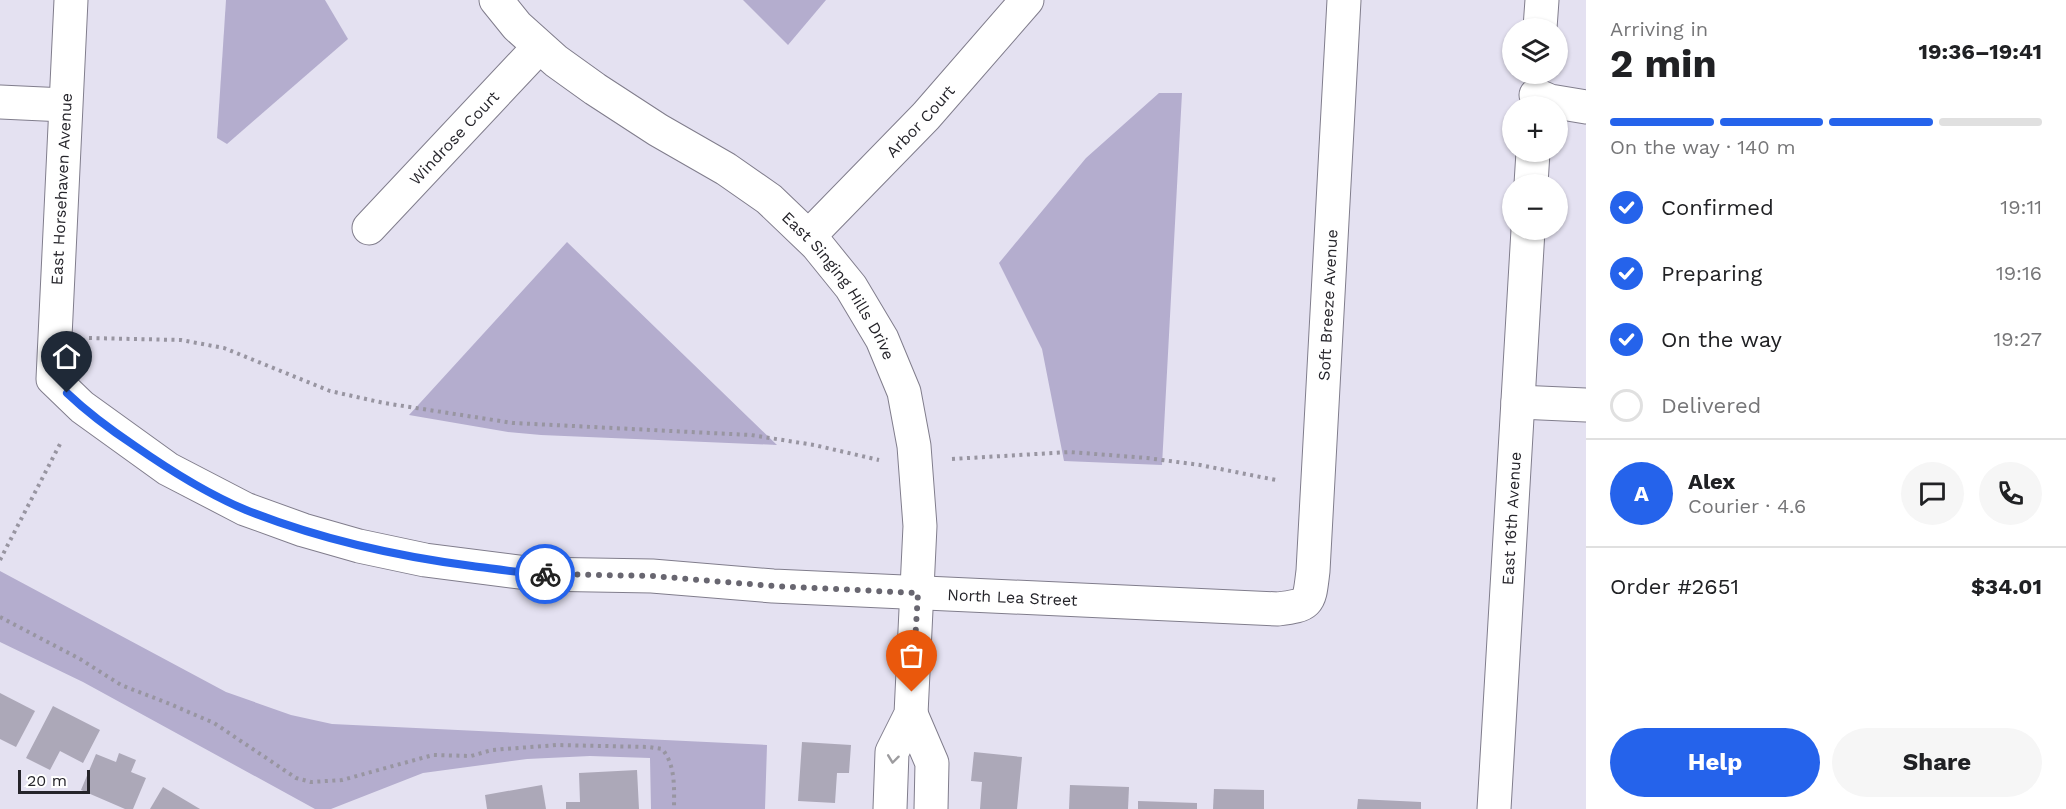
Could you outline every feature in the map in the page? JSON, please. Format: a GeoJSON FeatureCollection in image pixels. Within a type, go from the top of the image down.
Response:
{"type":"FeatureCollection","features":[{"type":"Feature","properties":{"kind":"street","name":"East Horsehaven Avenue"},"geometry":{"type":"LineString","coordinates":[[53,379],[71,0]]}},
{"type":"Feature","properties":{"kind":"street","name":"East Singing Hills Drive"},"geometry":{"type":"LineString","coordinates":[[496,0],[517,26],[539,47],[595,89],[658,130],[726,169],[769,200],[810,236],[851,287],[882,339],[904,392],[914,446],[920,526],[911,714],[892,752],[890,809]]}},
{"type":"Feature","properties":{"kind":"street","name":"Arbor Court"},"geometry":{"type":"LineString","coordinates":[[810,236],[926,116],[1027,0]]}},
{"type":"Feature","properties":{"kind":"street","name":"Soft Breeze Avenue"},"geometry":{"type":"LineString","coordinates":[[1301,606],[1309,598],[1312,571],[1344,0]]}},
{"type":"Feature","properties":{"kind":"street"},"geometry":{"type":"LineString","coordinates":[[1541,18],[1542,0]]}},
{"type":"Feature","properties":{"kind":"street","name":"Windrose Court"},"geometry":{"type":"LineString","coordinates":[[369,228],[539,47]]}},
{"type":"Feature","properties":{"kind":"street"},"geometry":{"type":"LineString","coordinates":[[1536,92],[1550,101],[1586,107]]}},
{"type":"Feature","properties":{"kind":"street"},"geometry":{"type":"LineString","coordinates":[[0,102],[65,105]]}},
{"type":"Feature","properties":{"kind":"street","name":"East 16th Avenue"},"geometry":{"type":"LineString","coordinates":[[1494,809],[1527,240]]}},
{"type":"Feature","properties":{"kind":"street","name":"North Lea Street"},"geometry":{"type":"LineString","coordinates":[[53,379],[82,407],[168,469],[245,509],[303,530],[359,546],[425,560],[534,574],[652,576],[773,586],[1278,609],[1301,606]]}},
{"type":"Feature","properties":{"kind":"street"},"geometry":{"type":"LineString","coordinates":[[1518,402],[1586,405]]}},
{"type":"Feature","properties":{"kind":"street","name":"East Singing Hills Drive"},"geometry":{"type":"LineString","coordinates":[[911,714],[932,764],[931,809]]}},
{"type":"Feature","properties":{"kind":"path"},"geometry":{"type":"LineString","coordinates":[[89,338],[181,340],[224,348],[330,391],[384,403],[513,423],[751,435],[814,445],[879,460]]}},
{"type":"Feature","properties":{"kind":"path"},"geometry":{"type":"LineString","coordinates":[[0,560],[60,444]]}},
{"type":"Feature","properties":{"kind":"path"},"geometry":{"type":"LineString","coordinates":[[952,459],[1070,452],[1200,465],[1276,480]]}},
{"type":"Feature","properties":{"kind":"path"},"geometry":{"type":"LineString","coordinates":[[0,617],[80,658],[121,685],[214,723],[296,778],[325,782],[342,780],[433,755],[471,756],[492,750],[557,745],[649,747],[662,749],[670,758],[674,809]]}},
{"type":"Feature","properties":{"kind":"shaded area"},"geometry":{"type":"Polygon","coordinates":[[[226,0],[325,0],[348,39],[227,144],[217,138],[226,0]]]}},
{"type":"Feature","properties":{"kind":"shaded area"},"geometry":{"type":"Polygon","coordinates":[[[743,0],[826,0],[788,45],[743,0]]]}},
{"type":"Feature","properties":{"kind":"shaded area"},"geometry":{"type":"Polygon","coordinates":[[[1159,93],[1182,93],[1162,465],[1064,461],[1042,349],[999,263],[1086,158],[1159,93]]]}},
{"type":"Feature","properties":{"kind":"shaded area"},"geometry":{"type":"Polygon","coordinates":[[[567,242],[777,445],[541,435],[508,432],[409,415],[567,242]]]}},
{"type":"Feature","properties":{"kind":"shaded area"},"geometry":{"type":"Polygon","coordinates":[[[0,571],[226,692],[291,715],[332,724],[767,745],[765,809],[651,809],[650,758],[590,756],[527,759],[423,773],[331,809],[315,809],[83,682],[0,642],[0,571]]]}},
{"type":"Feature","properties":{"kind":"building"},"geometry":{"type":"Polygon","coordinates":[[[0,693],[35,711],[16,747],[0,739],[0,693]]]}},
{"type":"Feature","properties":{"kind":"building"},"geometry":{"type":"Polygon","coordinates":[[[53,706],[100,730],[83,763],[60,751],[50,770],[26,758],[53,706]]]}},
{"type":"Feature","properties":{"kind":"building"},"geometry":{"type":"Polygon","coordinates":[[[802,742],[851,745],[849,773],[837,773],[835,803],[798,801],[802,742]]]}},
{"type":"Feature","properties":{"kind":"building"},"geometry":{"type":"Polygon","coordinates":[[[974,752],[1022,757],[1017,809],[980,809],[982,782],[971,781],[974,752]]]}},
{"type":"Feature","properties":{"kind":"building"},"geometry":{"type":"Polygon","coordinates":[[[119,753],[136,760],[131,772],[146,778],[133,809],[125,809],[81,790],[96,754],[116,762],[119,753]]]}},
{"type":"Feature","properties":{"kind":"building"},"geometry":{"type":"Polygon","coordinates":[[[637,770],[639,809],[566,809],[566,802],[580,802],[579,773],[637,770]]]}},
{"type":"Feature","properties":{"kind":"building"},"geometry":{"type":"Polygon","coordinates":[[[542,785],[546,809],[487,809],[485,795],[542,785]]]}},
{"type":"Feature","properties":{"kind":"building"},"geometry":{"type":"Polygon","coordinates":[[[1070,785],[1129,787],[1128,809],[1069,809],[1070,785]]]}},
{"type":"Feature","properties":{"kind":"building"},"geometry":{"type":"Polygon","coordinates":[[[163,787],[200,809],[150,809],[163,787]]]}},
{"type":"Feature","properties":{"kind":"building"},"geometry":{"type":"Polygon","coordinates":[[[1214,789],[1264,790],[1264,809],[1213,809],[1214,789]]]}},
{"type":"Feature","properties":{"kind":"building"},"geometry":{"type":"Polygon","coordinates":[[[1358,799],[1421,802],[1421,809],[1357,809],[1358,799]]]}},
{"type":"Feature","properties":{"kind":"building"},"geometry":{"type":"Polygon","coordinates":[[[1138,801],[1197,803],[1197,809],[1138,809],[1138,801]]]}},
{"type":"Feature","properties":{"kind":"way so far"},"geometry":{"type":"LineString","coordinates":[[545,574],[652,576],[773,586],[918,593],[912,692]]}},
{"type":"Feature","properties":{"kind":"route"},"geometry":{"type":"LineString","coordinates":[[67,393],[111,430],[168,469],[245,509],[303,530],[359,546],[425,560],[545,574]]}}]}
